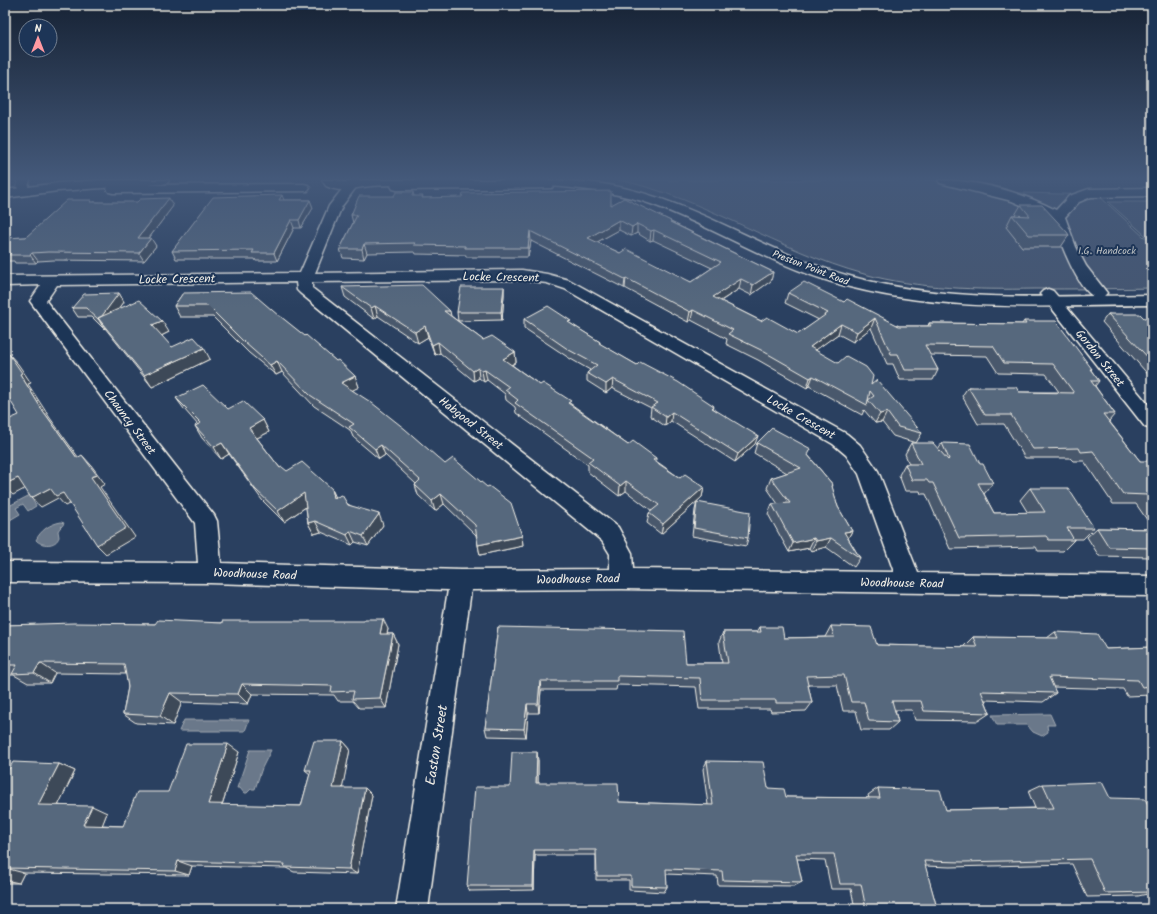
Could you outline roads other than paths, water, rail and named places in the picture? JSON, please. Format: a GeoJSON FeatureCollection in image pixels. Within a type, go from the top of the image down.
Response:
{"type":"FeatureCollection","features":[{"type":"Feature","properties":{"kind":"main road","name":"Preston Point Road"},"geometry":{"type":"LineString","coordinates":[[707,223],[792,261],[845,281],[881,290],[963,301],[1099,293],[1152,294]]}},
{"type":"Feature","properties":{"kind":"main road","name":"Preston Point Road"},"geometry":{"type":"LineString","coordinates":[[722,223],[800,259],[831,271],[879,284],[923,291],[964,294],[1152,300]]}},
{"type":"Feature","properties":{"kind":"street"},"geometry":{"type":"LineString","coordinates":[[305,278],[329,223]]}},
{"type":"Feature","properties":{"kind":"street"},"geometry":{"type":"LineString","coordinates":[[1060,223],[1071,255],[1088,282],[1099,293]]}},
{"type":"Feature","properties":{"kind":"street","name":"Locke Crescent"},"geometry":{"type":"LineString","coordinates":[[5,281],[522,275],[546,278],[570,286],[840,439],[853,450],[868,471],[910,583]]}},
{"type":"Feature","properties":{"kind":"street","name":"Habgood Street"},"geometry":{"type":"LineString","coordinates":[[305,278],[305,290],[311,296],[610,534],[621,553],[622,578]]}},
{"type":"Feature","properties":{"kind":"street","name":"Chauncy Street"},"geometry":{"type":"LineString","coordinates":[[52,281],[38,301],[206,521],[210,573]]}},
{"type":"Feature","properties":{"kind":"street","name":"Gordon Street"},"geometry":{"type":"LineString","coordinates":[[1051,297],[1152,422]]}},
{"type":"Feature","properties":{"kind":"street","name":"Woodhouse Road"},"geometry":{"type":"LineString","coordinates":[[5,572],[210,573],[461,580],[622,578],[1152,586]]}},
{"type":"Feature","properties":{"kind":"street","name":"Easton Street"},"geometry":{"type":"LineString","coordinates":[[412,909],[461,580]]}},
{"type":"Feature","properties":{"kind":"park label","name":"I.G. Handcock"},"geometry":{"type":"Point","coordinates":[1107,250]}}]}
